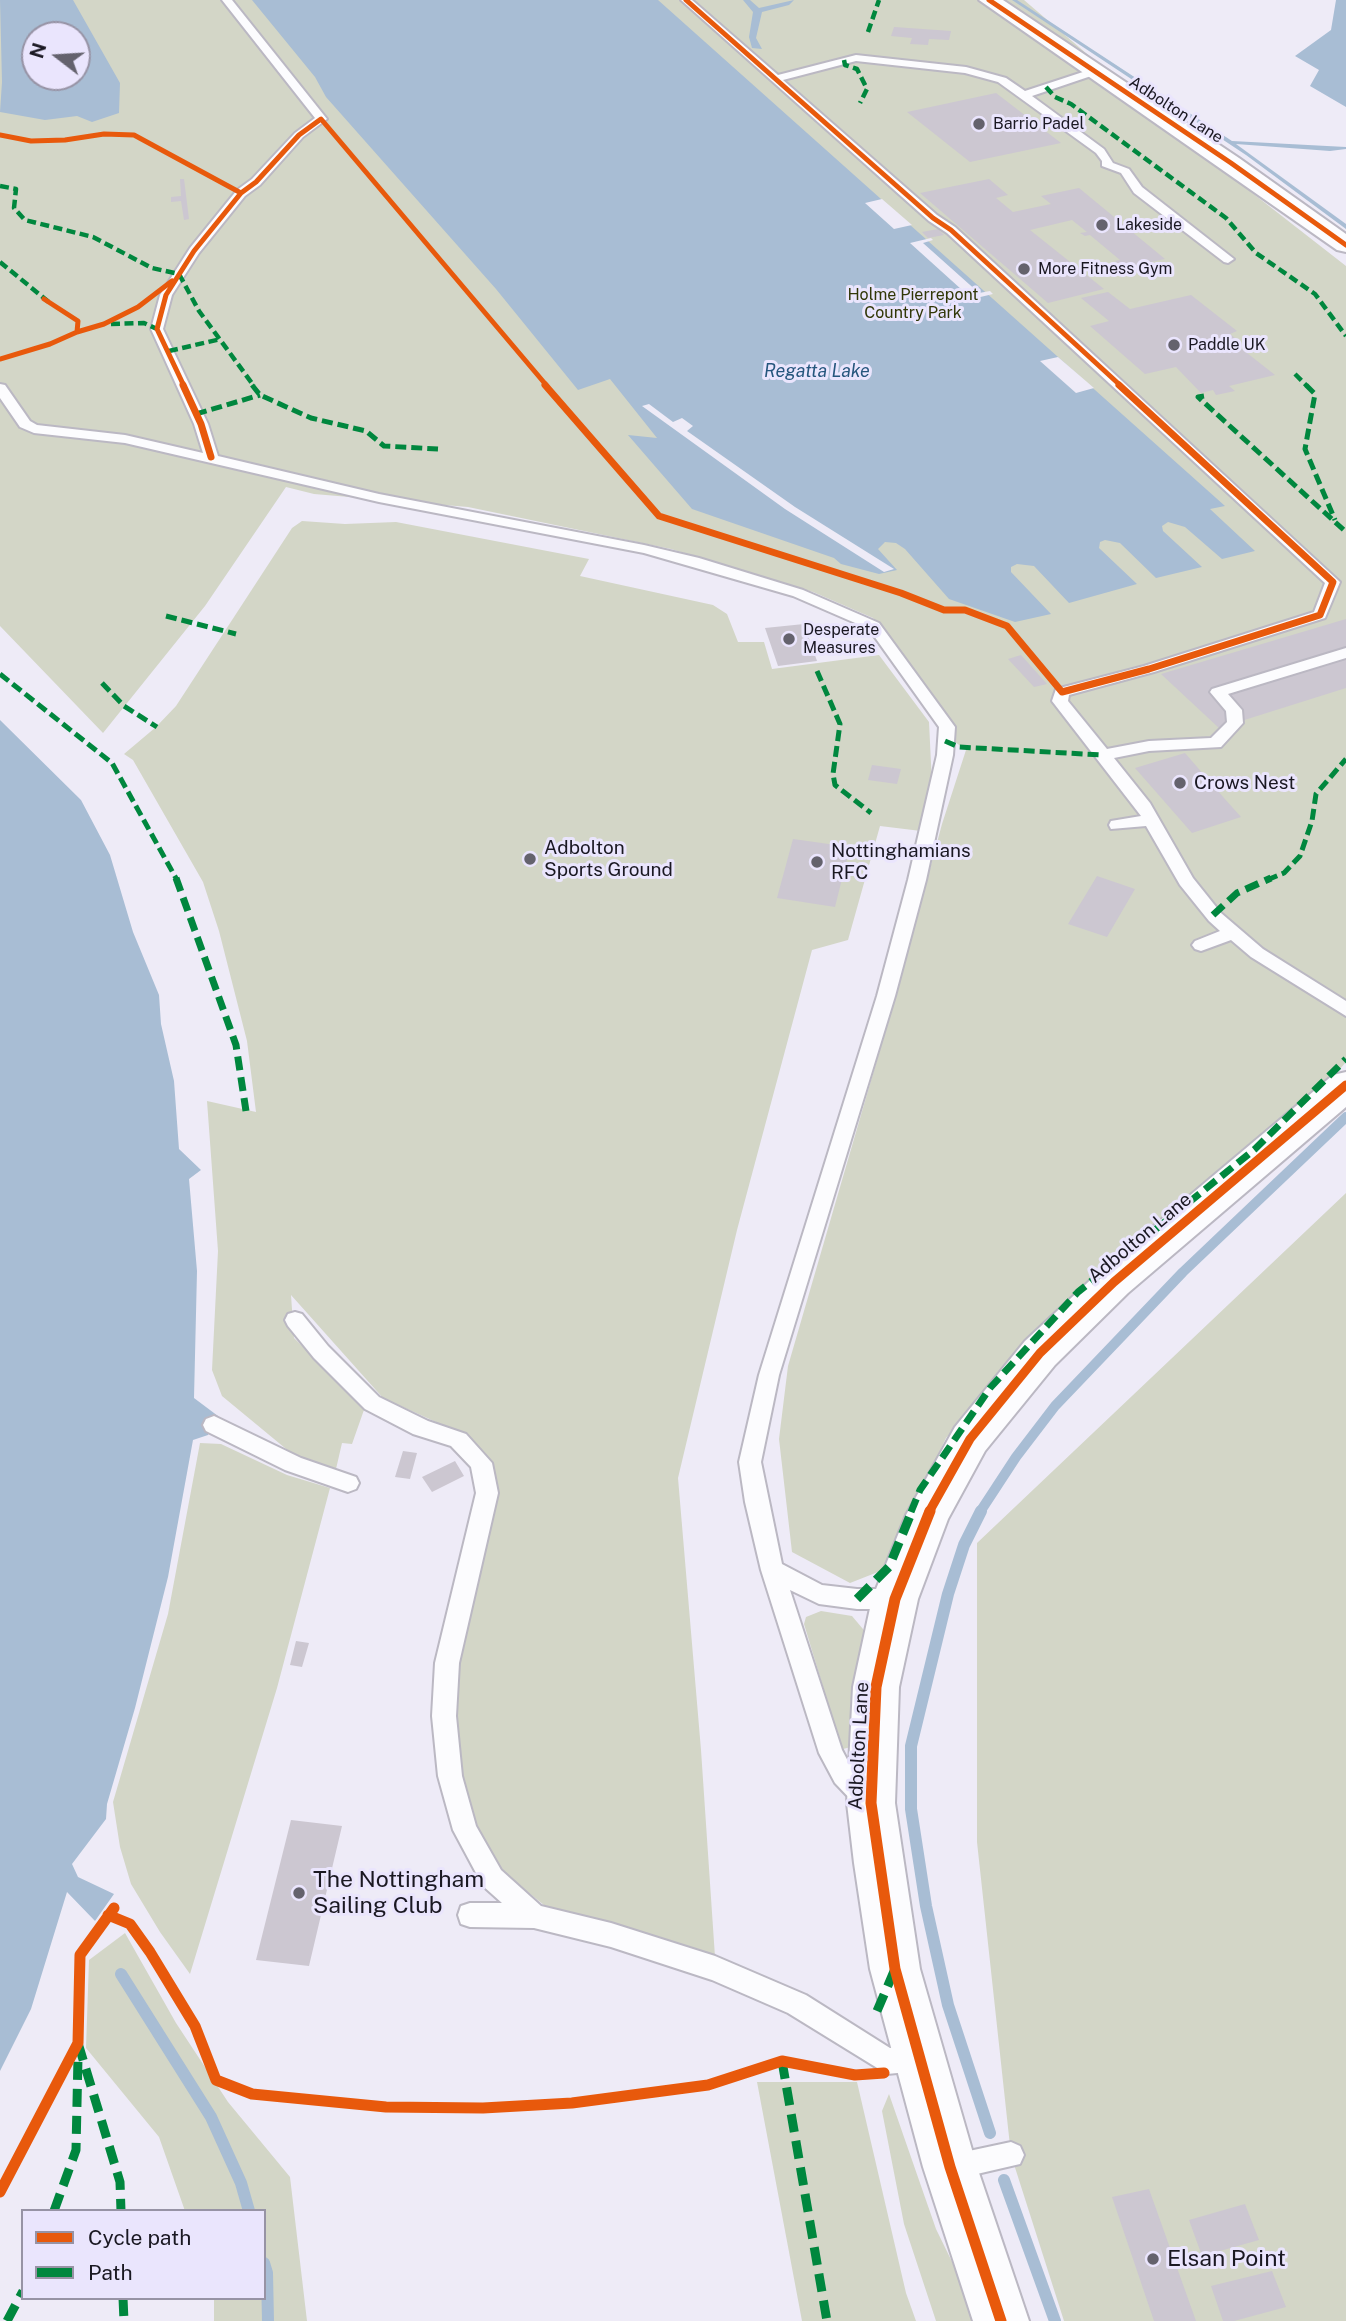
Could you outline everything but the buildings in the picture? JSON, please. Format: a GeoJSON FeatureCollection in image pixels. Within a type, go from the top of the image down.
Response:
{"type":"FeatureCollection","features":[{"type":"Feature","properties":{"kind":"street","name":"Adbolton Lane"},"geometry":{"type":"LineString","coordinates":[[989,0],[1242,170],[1346,245]]}},
{"type":"Feature","properties":{"kind":"street","name":"Adbolton Lane"},"geometry":{"type":"LineString","coordinates":[[1001,2321],[950,2167],[895,1969],[871,1803],[876,1687],[895,1599],[928,1516],[971,1439],[1040,1353],[1114,1282],[1346,1085]]}},
{"type":"Feature","properties":{"kind":"lane"},"geometry":{"type":"LineString","coordinates":[[214,464],[201,424],[157,329],[166,295],[194,251],[241,193],[256,182],[299,135],[321,119],[227,0]]}},
{"type":"Feature","properties":{"kind":"lane"},"geometry":{"type":"LineString","coordinates":[[685,0],[933,218],[951,230],[1333,582],[1320,615],[1149,669],[1062,692],[1060,702],[1117,771],[1151,820],[1186,881],[1215,918],[1257,953],[1346,1010]]}},
{"type":"Feature","properties":{"kind":"lane"},"geometry":{"type":"LineString","coordinates":[[775,79],[849,58],[878,59],[966,71],[1002,80],[1100,151],[1108,161],[1105,164],[1118,166],[1125,171],[1138,190],[1228,259]]}},
{"type":"Feature","properties":{"kind":"lane"},"geometry":{"type":"LineString","coordinates":[[1026,95],[1093,72]]}},
{"type":"Feature","properties":{"kind":"lane"},"geometry":{"type":"LineString","coordinates":[[0,388],[24,424],[34,429],[118,438],[214,464],[676,556],[798,593],[874,626],[947,727],[945,755],[917,880],[886,996],[769,1375],[750,1462],[756,1502],[772,1570],[831,1753],[843,1775],[871,1803]]}},
{"type":"Feature","properties":{"kind":"lane"},"geometry":{"type":"LineString","coordinates":[[1102,755],[1149,746],[1215,743],[1235,723],[1234,710],[1218,692],[1346,653]]}},
{"type":"Feature","properties":{"kind":"lane"},"geometry":{"type":"LineString","coordinates":[[1117,825],[1151,820]]}},
{"type":"Feature","properties":{"kind":"lane"},"geometry":{"type":"LineString","coordinates":[[1200,945],[1233,933]]}},
{"type":"Feature","properties":{"kind":"lane"},"geometry":{"type":"LineString","coordinates":[[295,1320],[321,1352],[372,1403],[421,1428],[458,1440],[481,1463],[487,1493],[447,1663],[444,1716],[450,1776],[465,1830],[492,1878],[534,1916]]}},
{"type":"Feature","properties":{"kind":"lane"},"geometry":{"type":"LineString","coordinates":[[214,1425],[293,1464],[348,1483]]}},
{"type":"Feature","properties":{"kind":"lane"},"geometry":{"type":"LineString","coordinates":[[772,1570],[818,1594],[857,1599],[895,1599]]}},
{"type":"Feature","properties":{"kind":"lane"},"geometry":{"type":"LineString","coordinates":[[470,1915],[534,1916],[611,1935],[715,1968],[797,2004],[887,2061],[919,2058]]}},
{"type":"Feature","properties":{"kind":"lane"},"geometry":{"type":"LineString","coordinates":[[950,2167],[1011,2155]]}},
{"type":"Feature","properties":{"kind":"green space","name":"Holme Pierrepont Country Park"},"geometry":{"type":"Polygon","coordinates":[[[0,0],[1024,0],[1219,167],[1346,266],[1346,1062],[1308,1106],[1089,1284],[946,1438],[883,1570],[850,1583],[792,1552],[779,1439],[788,1366],[897,991],[942,824],[966,750],[951,739],[947,716],[873,618],[813,592],[671,549],[468,507],[314,494],[286,487],[205,606],[103,733],[0,626],[0,0]]]}},
{"type":"Feature","properties":{"kind":"green space","name":"Adbolton Sports Ground"},"geometry":{"type":"Polygon","coordinates":[[[302,521],[345,524],[396,522],[589,559],[580,576],[713,605],[727,614],[738,642],[764,642],[772,669],[879,655],[929,722],[932,784],[921,831],[880,826],[848,940],[812,950],[737,1230],[678,1478],[715,1957],[555,1914],[497,1867],[465,1799],[453,1736],[456,1661],[492,1494],[493,1467],[480,1449],[458,1432],[383,1398],[291,1295],[294,1338],[365,1407],[352,1444],[342,1443],[336,1469],[291,1453],[222,1396],[212,1370],[218,1251],[207,1101],[256,1112],[247,1041],[219,931],[203,882],[133,760],[124,754],[176,706],[292,528],[302,521]]]}},
{"type":"Feature","properties":{"kind":"green space"},"geometry":{"type":"Polygon","coordinates":[[[1346,1193],[1346,2321],[1064,2321],[1011,2155],[977,1842],[977,1543],[1346,1193]]]}},
{"type":"Feature","properties":{"kind":"green space"},"geometry":{"type":"Polygon","coordinates":[[[200,1443],[221,1444],[287,1475],[330,1488],[277,1688],[190,1974],[131,1884],[120,1847],[113,1802],[168,1614],[200,1443]]]}},
{"type":"Feature","properties":{"kind":"green space"},"geometry":{"type":"Polygon","coordinates":[[[821,1611],[852,1616],[868,1635],[851,1747],[843,1749],[804,1624],[806,1617],[821,1611]]]}},
{"type":"Feature","properties":{"kind":"green space"},"geometry":{"type":"Polygon","coordinates":[[[125,1933],[176,2023],[228,2102],[290,2177],[307,2321],[214,2321],[214,2300],[266,2300],[266,2209],[184,2209],[159,2137],[86,2048],[89,1960],[125,1933]]]}},
{"type":"Feature","properties":{"kind":"green space"},"geometry":{"type":"Polygon","coordinates":[[[757,2082],[857,2082],[906,2293],[916,2321],[802,2321],[757,2082]]]}},
{"type":"Feature","properties":{"kind":"green space"},"geometry":{"type":"Polygon","coordinates":[[[889,2094],[936,2229],[981,2321],[936,2321],[904,2224],[882,2111],[889,2094]]]}},
{"type":"Feature","properties":{"kind":"water"},"geometry":{"type":"Polygon","coordinates":[[[0,0],[73,0],[85,21],[21,21],[21,91],[91,91],[91,32],[120,83],[119,113],[92,122],[77,116],[45,120],[0,112],[0,0]]]}},
{"type":"Feature","properties":{"kind":"water","name":"Regatta Lake"},"geometry":{"type":"Polygon","coordinates":[[[252,0],[658,0],[1225,506],[1210,509],[1255,551],[1222,559],[1185,527],[1168,522],[1162,526],[1163,531],[1202,567],[1156,578],[1120,543],[1105,540],[1100,542],[1099,548],[1137,584],[1069,603],[1034,566],[1017,564],[1011,567],[1011,572],[1051,614],[1015,622],[949,599],[905,549],[896,543],[885,542],[878,549],[897,570],[879,574],[841,564],[834,558],[692,509],[628,435],[657,438],[610,379],[578,390],[496,289],[326,97],[315,77],[252,0]]]}},
{"type":"Feature","properties":{"kind":"water"},"geometry":{"type":"Polygon","coordinates":[[[743,0],[750,0],[759,8],[794,0],[789,5],[762,12],[756,38],[762,49],[752,48],[749,37],[753,12],[743,0]]]}},
{"type":"Feature","properties":{"kind":"water"},"geometry":{"type":"Polygon","coordinates":[[[1012,0],[1017,0],[1232,141],[1346,147],[1330,151],[1236,144],[1346,224],[1346,229],[1246,155],[1012,0]]]}},
{"type":"Feature","properties":{"kind":"water"},"geometry":{"type":"Polygon","coordinates":[[[1336,0],[1346,0],[1346,107],[1310,86],[1319,70],[1295,56],[1331,30],[1336,0]]]}},
{"type":"Feature","properties":{"kind":"water"},"geometry":{"type":"Polygon","coordinates":[[[0,720],[81,800],[110,855],[133,932],[159,995],[161,1024],[174,1081],[179,1149],[201,1170],[189,1179],[197,1271],[194,1398],[218,1416],[208,1435],[193,1440],[168,1577],[135,1708],[107,1804],[106,1819],[72,1864],[78,1877],[114,1894],[95,1921],[67,1892],[31,2009],[0,2071],[0,720]]]}},
{"type":"Feature","properties":{"kind":"pier"},"geometry":{"type":"Polygon","coordinates":[[[882,199],[912,225],[894,229],[865,203],[882,199]]]}},
{"type":"Feature","properties":{"kind":"pier"},"geometry":{"type":"Polygon","coordinates":[[[931,238],[933,240],[923,243],[979,293],[990,291],[993,294],[972,299],[910,243],[931,238]]]}},
{"type":"Feature","properties":{"kind":"pier"},"geometry":{"type":"Polygon","coordinates":[[[1058,357],[1094,388],[1076,393],[1040,361],[1058,357]]]}},
{"type":"Feature","properties":{"kind":"pier"},"geometry":{"type":"Polygon","coordinates":[[[649,404],[673,422],[682,418],[693,426],[687,431],[795,507],[894,569],[884,572],[785,509],[642,406],[649,404]]]}},
{"type":"Feature","properties":{"kind":"waterway"},"geometry":{"type":"LineString","coordinates":[[980,1512],[1016,1457],[1055,1406],[1183,1272],[1346,1117]]}},
{"type":"Feature","properties":{"kind":"waterway"},"geometry":{"type":"LineString","coordinates":[[981,1511],[964,1545],[948,1594],[911,1746],[911,1809],[926,1906],[948,2005],[990,2133]]}},
{"type":"Feature","properties":{"kind":"waterway"},"geometry":{"type":"LineString","coordinates":[[121,1974],[211,2117],[241,2183],[248,2209]]}},
{"type":"Feature","properties":{"kind":"waterway"},"geometry":{"type":"LineString","coordinates":[[1004,2180],[1055,2321]]}},
{"type":"Feature","properties":{"kind":"waterway"},"geometry":{"type":"LineString","coordinates":[[266,2270],[268,2321]]}},
{"type":"Feature","properties":{"kind":"marked path"},"geometry":{"type":"LineString","coordinates":[[868,32],[879,0]]}},
{"type":"Feature","properties":{"kind":"marked path"},"geometry":{"type":"LineString","coordinates":[[844,60],[845,65],[857,69],[867,89],[860,103]]}},
{"type":"Feature","properties":{"kind":"marked path"},"geometry":{"type":"LineString","coordinates":[[1046,87],[1055,97],[1071,104],[1226,218],[1256,253],[1315,294],[1346,336]]}},
{"type":"Feature","properties":{"kind":"marked path"},"geometry":{"type":"LineString","coordinates":[[0,186],[16,189],[14,208],[25,220],[93,237],[152,268],[179,274]]}},
{"type":"Feature","properties":{"kind":"marked path"},"geometry":{"type":"LineString","coordinates":[[0,262],[50,303]]}},
{"type":"Feature","properties":{"kind":"marked path"},"geometry":{"type":"LineString","coordinates":[[179,274],[199,311],[260,395],[311,418],[366,431],[384,446],[438,449]]}},
{"type":"Feature","properties":{"kind":"marked path"},"geometry":{"type":"LineString","coordinates":[[111,324],[144,323],[157,329]]}},
{"type":"Feature","properties":{"kind":"marked path"},"geometry":{"type":"LineString","coordinates":[[169,351],[221,339]]}},
{"type":"Feature","properties":{"kind":"marked path"},"geometry":{"type":"LineString","coordinates":[[1295,374],[1315,394],[1305,449],[1335,520]]}},
{"type":"Feature","properties":{"kind":"marked path"},"geometry":{"type":"LineString","coordinates":[[196,414],[260,395]]}},
{"type":"Feature","properties":{"kind":"marked path"},"geometry":{"type":"LineString","coordinates":[[1204,396],[1198,397],[1346,532]]}},
{"type":"Feature","properties":{"kind":"marked path"},"geometry":{"type":"LineString","coordinates":[[166,616],[236,634]]}},
{"type":"Feature","properties":{"kind":"marked path"},"geometry":{"type":"LineString","coordinates":[[817,671],[840,724],[833,774],[835,785],[871,813]]}},
{"type":"Feature","properties":{"kind":"marked path"},"geometry":{"type":"LineString","coordinates":[[0,674],[112,763],[180,885],[236,1045],[246,1111]]}},
{"type":"Feature","properties":{"kind":"marked path"},"geometry":{"type":"LineString","coordinates":[[102,683],[124,706],[157,727]]}},
{"type":"Feature","properties":{"kind":"marked path"},"geometry":{"type":"LineString","coordinates":[[945,741],[959,747],[1102,755]]}},
{"type":"Feature","properties":{"kind":"marked path"},"geometry":{"type":"LineString","coordinates":[[1213,915],[1237,893],[1284,873],[1300,856],[1312,821],[1316,794],[1346,759]]}},
{"type":"Feature","properties":{"kind":"marked path"},"geometry":{"type":"LineString","coordinates":[[857,1599],[889,1567],[920,1490],[990,1388],[1078,1292],[1255,1149],[1346,1059]]}},
{"type":"Feature","properties":{"kind":"marked path"},"geometry":{"type":"LineString","coordinates":[[877,2011],[895,1969]]}},
{"type":"Feature","properties":{"kind":"marked path"},"geometry":{"type":"LineString","coordinates":[[78,2043],[120,2182],[121,2209]]}},
{"type":"Feature","properties":{"kind":"marked path"},"geometry":{"type":"LineString","coordinates":[[55,2209],[76,2150],[78,2057]]}},
{"type":"Feature","properties":{"kind":"marked path"},"geometry":{"type":"LineString","coordinates":[[782,2061],[827,2321]]}},
{"type":"Feature","properties":{"kind":"marked path"},"geometry":{"type":"LineString","coordinates":[[7,2321],[21,2295]]}},
{"type":"Feature","properties":{"kind":"marked path"},"geometry":{"type":"LineString","coordinates":[[123,2300],[124,2321]]}},
{"type":"Feature","properties":{"kind":"cycle path"},"geometry":{"type":"LineString","coordinates":[[211,457],[201,424],[157,329],[166,295],[194,251],[241,193],[256,182],[299,135],[321,119],[659,516],[901,593],[944,610],[965,610],[1007,626],[1062,692],[1149,669],[1320,615],[1333,582],[951,230],[933,218],[686,0]]}},
{"type":"Feature","properties":{"kind":"cycle path"},"geometry":{"type":"LineString","coordinates":[[989,0],[1231,163],[1346,245]]}},
{"type":"Feature","properties":{"kind":"cycle path"},"geometry":{"type":"LineString","coordinates":[[0,135],[31,141],[65,140],[104,134],[134,135],[241,193]]}},
{"type":"Feature","properties":{"kind":"cycle path"},"geometry":{"type":"LineString","coordinates":[[77,332],[104,324],[138,307],[172,281]]}},
{"type":"Feature","properties":{"kind":"cycle path"},"geometry":{"type":"LineString","coordinates":[[0,359],[50,344],[77,332],[78,321],[44,299]]}},
{"type":"Feature","properties":{"kind":"cycle path"},"geometry":{"type":"LineString","coordinates":[[1001,2321],[950,2167],[895,1969],[879,1863],[871,1803],[876,1687],[895,1599],[928,1515],[970,1439],[1040,1353],[1114,1282],[1346,1085]]}},
{"type":"Feature","properties":{"kind":"cycle path"},"geometry":{"type":"LineString","coordinates":[[0,2192],[78,2043],[80,1955],[114,1908]]}},
{"type":"Feature","properties":{"kind":"cycle path"},"geometry":{"type":"LineString","coordinates":[[108,1915],[130,1924],[150,1952],[195,2026],[216,2080],[252,2094],[386,2107],[483,2108],[572,2103],[708,2085],[782,2061],[855,2075],[884,2073]]}},
{"type":"Feature","properties":{"kind":"place","name":"Barrio Padel"},"geometry":{"type":"Point","coordinates":[979,124]}},
{"type":"Feature","properties":{"kind":"place","name":"Lakeside"},"geometry":{"type":"Point","coordinates":[1102,225]}},
{"type":"Feature","properties":{"kind":"place","name":"More Fitness Gym"},"geometry":{"type":"Point","coordinates":[1024,269]}},
{"type":"Feature","properties":{"kind":"place","name":"Paddle UK"},"geometry":{"type":"Point","coordinates":[1174,345]}},
{"type":"Feature","properties":{"kind":"place","name":"Desperate Measures"},"geometry":{"type":"Point","coordinates":[789,639]}},
{"type":"Feature","properties":{"kind":"place","name":"Crows Nest"},"geometry":{"type":"Point","coordinates":[1180,783]}},
{"type":"Feature","properties":{"kind":"place","name":"Adbolton Sports Ground"},"geometry":{"type":"Point","coordinates":[530,859]}},
{"type":"Feature","properties":{"kind":"place","name":"Nottinghamians RFC"},"geometry":{"type":"Point","coordinates":[817,862]}},
{"type":"Feature","properties":{"kind":"place","name":"The Nottingham Sailing Club"},"geometry":{"type":"Point","coordinates":[299,1893]}},
{"type":"Feature","properties":{"kind":"place","name":"Elsan Point"},"geometry":{"type":"Point","coordinates":[1153,2259]}}]}
